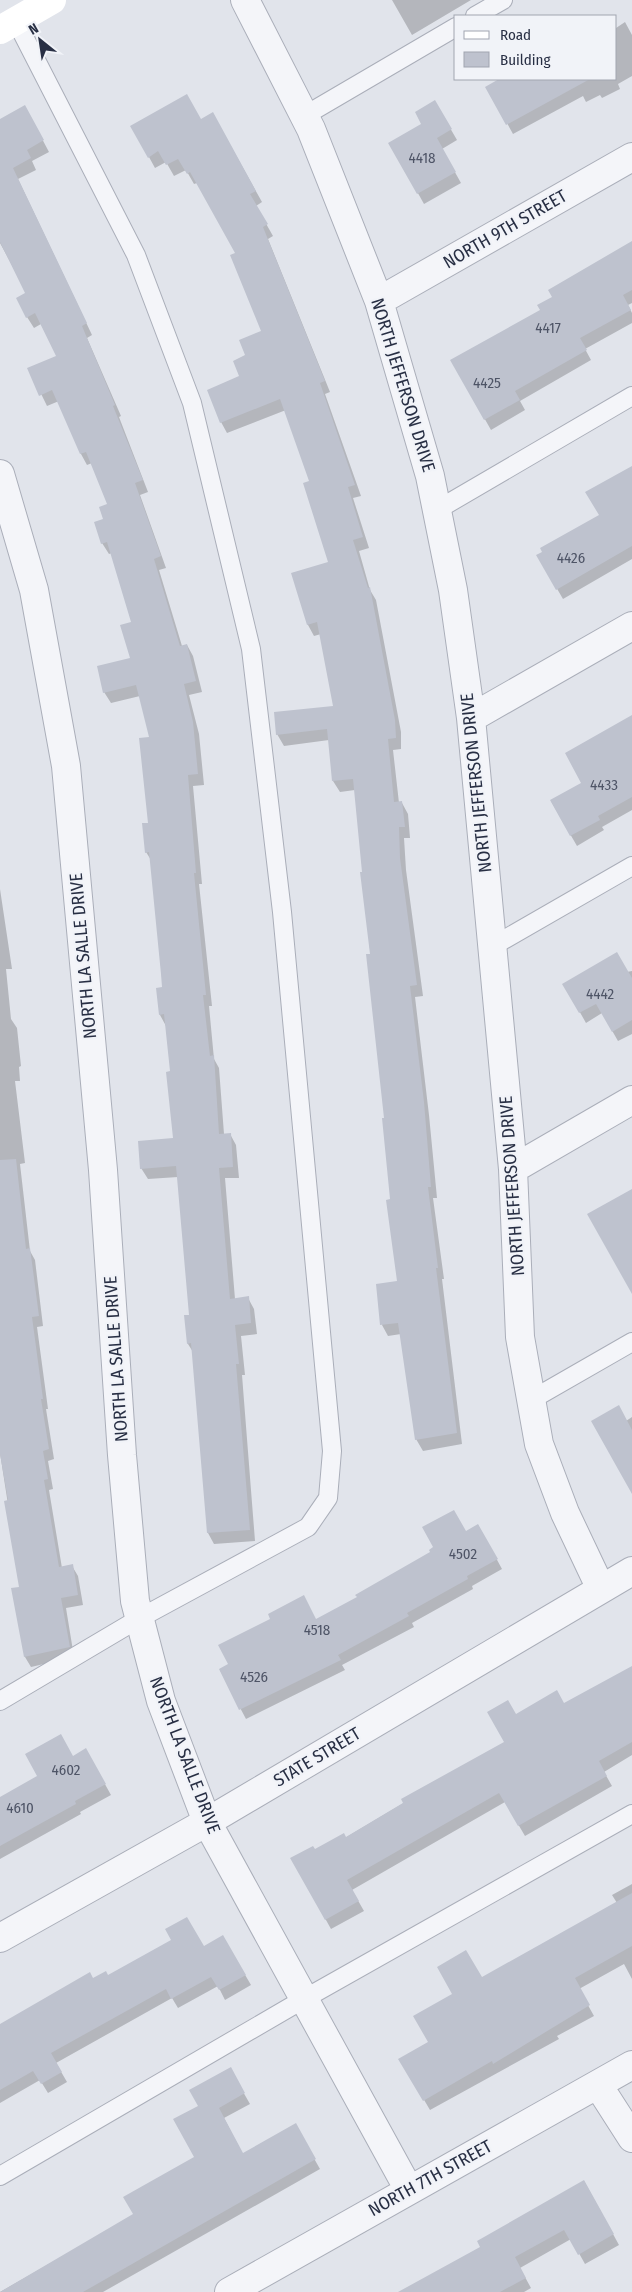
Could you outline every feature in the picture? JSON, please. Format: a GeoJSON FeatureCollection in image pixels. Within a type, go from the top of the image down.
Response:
{"type":"FeatureCollection","features":[{"type":"Feature","properties":{"kind":"main road"},"geometry":{"type":"LineString","coordinates":[[5,26],[52,0]]}},
{"type":"Feature","properties":{"kind":"street","name":"NORTH JEFFERSON DRIVE"},"geometry":{"type":"LineString","coordinates":[[245,0],[304,116],[379,301],[430,476],[453,590],[470,718],[513,1169],[520,1337],[539,1444],[565,1513],[601,1589]]}},
{"type":"Feature","properties":{"kind":"street","name":"NORTH 9TH STREET"},"geometry":{"type":"LineString","coordinates":[[379,301],[632,157]]}},
{"type":"Feature","properties":{"kind":"street","name":"NORTH LA SALLE DRIVE"},"geometry":{"type":"LineString","coordinates":[[0,474],[34,590],[66,766],[103,1170],[122,1455],[135,1601],[161,1701],[207,1822],[409,2190]]}},
{"type":"Feature","properties":{"kind":"street"},"geometry":{"type":"LineString","coordinates":[[470,718],[632,626]]}},
{"type":"Feature","properties":{"kind":"street"},"geometry":{"type":"LineString","coordinates":[[513,1169],[632,1100]]}},
{"type":"Feature","properties":{"kind":"street","name":"STATE STREET"},"geometry":{"type":"LineString","coordinates":[[0,1938],[207,1822],[632,1571]]}},
{"type":"Feature","properties":{"kind":"street","name":"NORTH 7TH STREET"},"geometry":{"type":"LineString","coordinates":[[228,2292],[632,2065]]}},
{"type":"Feature","properties":{"kind":"street"},"geometry":{"type":"LineString","coordinates":[[598,2085],[632,2138]]}},
{"type":"Feature","properties":{"kind":"lane"},"geometry":{"type":"LineString","coordinates":[[477,15],[503,0]]}},
{"type":"Feature","properties":{"kind":"lane"},"geometry":{"type":"LineString","coordinates":[[0,1701],[140,1618],[308,1527],[328,1498],[332,1451],[282,912],[251,649],[192,403],[136,255],[5,26]]}},
{"type":"Feature","properties":{"kind":"lane"},"geometry":{"type":"LineString","coordinates":[[304,116],[454,28]]}},
{"type":"Feature","properties":{"kind":"lane"},"geometry":{"type":"LineString","coordinates":[[437,510],[632,396]]}},
{"type":"Feature","properties":{"kind":"lane"},"geometry":{"type":"LineString","coordinates":[[493,946],[632,866]]}},
{"type":"Feature","properties":{"kind":"lane"},"geometry":{"type":"LineString","coordinates":[[531,1400],[632,1342]]}},
{"type":"Feature","properties":{"kind":"lane"},"geometry":{"type":"LineString","coordinates":[[0,2176],[304,1999],[632,1814]]}},
{"type":"Feature","properties":{"kind":"building"},"geometry":{"type":"Polygon","coordinates":[[[497,80],[588,80],[506,125],[485,87],[497,80]]]}},
{"type":"Feature","properties":{"kind":"building"},"geometry":{"type":"Polygon","coordinates":[[[187,94],[201,119],[213,112],[256,191],[250,194],[268,224],[263,227],[325,381],[320,383],[355,485],[348,487],[363,537],[353,540],[368,588],[370,587],[395,720],[396,738],[388,739],[394,802],[402,801],[405,827],[399,827],[400,858],[417,985],[410,986],[424,1102],[431,1187],[428,1187],[438,1268],[436,1268],[457,1433],[415,1440],[398,1323],[380,1325],[376,1284],[397,1281],[386,1200],[390,1199],[382,1118],[384,1118],[366,954],[370,954],[360,872],[362,872],[353,779],[332,781],[327,729],[276,735],[274,712],[333,706],[317,622],[307,625],[291,573],[328,562],[303,483],[309,481],[280,399],[220,423],[207,390],[239,376],[233,361],[245,355],[239,340],[261,331],[230,255],[235,253],[190,172],[187,174],[178,159],[166,165],[158,151],[148,158],[130,126],[187,94]]]}},
{"type":"Feature","properties":{"kind":"building"},"geometry":{"type":"Polygon","coordinates":[[[435,100],[452,129],[437,138],[456,172],[417,194],[388,143],[421,124],[415,112],[435,100]]]}},
{"type":"Feature","properties":{"kind":"building"},"geometry":{"type":"Polygon","coordinates":[[[25,105],[44,140],[27,150],[31,158],[13,168],[87,323],[82,326],[115,405],[113,406],[143,480],[135,483],[161,556],[154,559],[180,646],[187,644],[196,681],[184,684],[193,722],[198,774],[188,775],[196,873],[194,873],[206,995],[203,995],[210,1056],[214,1055],[219,1134],[231,1133],[233,1167],[219,1168],[230,1299],[249,1296],[251,1323],[235,1325],[239,1364],[236,1364],[250,1530],[207,1533],[191,1343],[187,1344],[184,1315],[189,1315],[176,1166],[140,1169],[138,1141],[173,1138],[166,1072],[170,1071],[164,1014],[159,1015],[156,988],[162,987],[149,852],[145,853],[142,823],[148,823],[139,738],[149,737],[136,685],[103,693],[97,666],[130,658],[120,625],[131,622],[107,542],[101,544],[94,522],[103,519],[99,507],[107,504],[86,452],[80,454],[52,390],[39,396],[27,368],[56,356],[35,313],[26,318],[16,298],[25,293],[0,242],[0,119],[25,105]]]}},
{"type":"Feature","properties":{"kind":"building"},"geometry":{"type":"Polygon","coordinates":[[[632,241],[632,290],[623,295],[631,310],[580,338],[587,350],[515,391],[520,400],[484,420],[450,360],[540,310],[537,305],[552,297],[548,290],[632,241]]]}},
{"type":"Feature","properties":{"kind":"building"},"geometry":{"type":"Polygon","coordinates":[[[632,466],[632,546],[556,590],[536,555],[542,552],[540,548],[599,515],[585,492],[632,466]]]}},
{"type":"Feature","properties":{"kind":"building"},"geometry":{"type":"Polygon","coordinates":[[[632,715],[632,797],[598,816],[600,820],[570,836],[550,800],[581,783],[565,753],[632,715]]]}},
{"type":"Feature","properties":{"kind":"building"},"geometry":{"type":"Polygon","coordinates":[[[617,952],[632,978],[632,1020],[612,1032],[596,1004],[579,1013],[562,984],[617,952]]]}},
{"type":"Feature","properties":{"kind":"building"},"geometry":{"type":"Polygon","coordinates":[[[16,1159],[26,1249],[30,1248],[39,1316],[32,1317],[43,1399],[41,1399],[49,1449],[43,1451],[48,1479],[44,1480],[59,1567],[73,1564],[78,1595],[61,1598],[70,1647],[24,1657],[11,1588],[19,1587],[4,1501],[8,1500],[0,1454],[0,1160],[16,1159]]]}},
{"type":"Feature","properties":{"kind":"building"},"geometry":{"type":"Polygon","coordinates":[[[632,1189],[632,1294],[587,1214],[632,1189]]]}},
{"type":"Feature","properties":{"kind":"building"},"geometry":{"type":"Polygon","coordinates":[[[619,1405],[632,1430],[632,1494],[591,1421],[619,1405]]]}},
{"type":"Feature","properties":{"kind":"building"},"geometry":{"type":"Polygon","coordinates":[[[454,1510],[466,1531],[478,1524],[498,1559],[467,1576],[468,1579],[407,1613],[409,1616],[338,1655],[341,1660],[239,1710],[219,1669],[228,1664],[218,1645],[270,1619],[268,1614],[304,1595],[316,1619],[357,1597],[355,1595],[430,1552],[429,1550],[433,1547],[422,1527],[454,1510]]]}},
{"type":"Feature","properties":{"kind":"building"},"geometry":{"type":"Polygon","coordinates":[[[632,1666],[632,1742],[599,1761],[607,1776],[518,1826],[499,1793],[347,1880],[359,1901],[325,1920],[290,1858],[313,1846],[315,1849],[344,1833],[346,1837],[403,1803],[401,1799],[504,1742],[487,1712],[508,1700],[516,1714],[557,1690],[564,1703],[632,1666]]]}},
{"type":"Feature","properties":{"kind":"building"},"geometry":{"type":"Polygon","coordinates":[[[61,1734],[73,1756],[86,1748],[106,1784],[75,1801],[76,1804],[0,1846],[0,1797],[37,1776],[25,1754],[61,1734]]]}},
{"type":"Feature","properties":{"kind":"building"},"geometry":{"type":"Polygon","coordinates":[[[632,1893],[632,1946],[575,1978],[590,2005],[493,2064],[492,2061],[423,2101],[398,2059],[428,2042],[413,2016],[452,1994],[437,1967],[466,1950],[482,1977],[632,1893]]]}},
{"type":"Feature","properties":{"kind":"building"},"geometry":{"type":"Polygon","coordinates":[[[187,1917],[204,1946],[223,1935],[246,1975],[219,1990],[211,1977],[171,1999],[166,1989],[51,2053],[62,2072],[41,2084],[33,2071],[0,2090],[0,2024],[90,1972],[93,1978],[106,1971],[108,1975],[171,1940],[165,1929],[187,1917]]]}},
{"type":"Feature","properties":{"kind":"building"},"geometry":{"type":"Polygon","coordinates":[[[231,2067],[245,2093],[219,2108],[243,2153],[296,2123],[316,2159],[83,2292],[0,2292],[133,2214],[123,2197],[194,2157],[173,2119],[198,2106],[189,2090],[231,2067]]]}},
{"type":"Feature","properties":{"kind":"building"},"geometry":{"type":"Polygon","coordinates":[[[584,2180],[614,2234],[578,2255],[564,2230],[515,2257],[526,2278],[500,2292],[398,2292],[480,2247],[477,2241],[584,2180]]]}}]}
